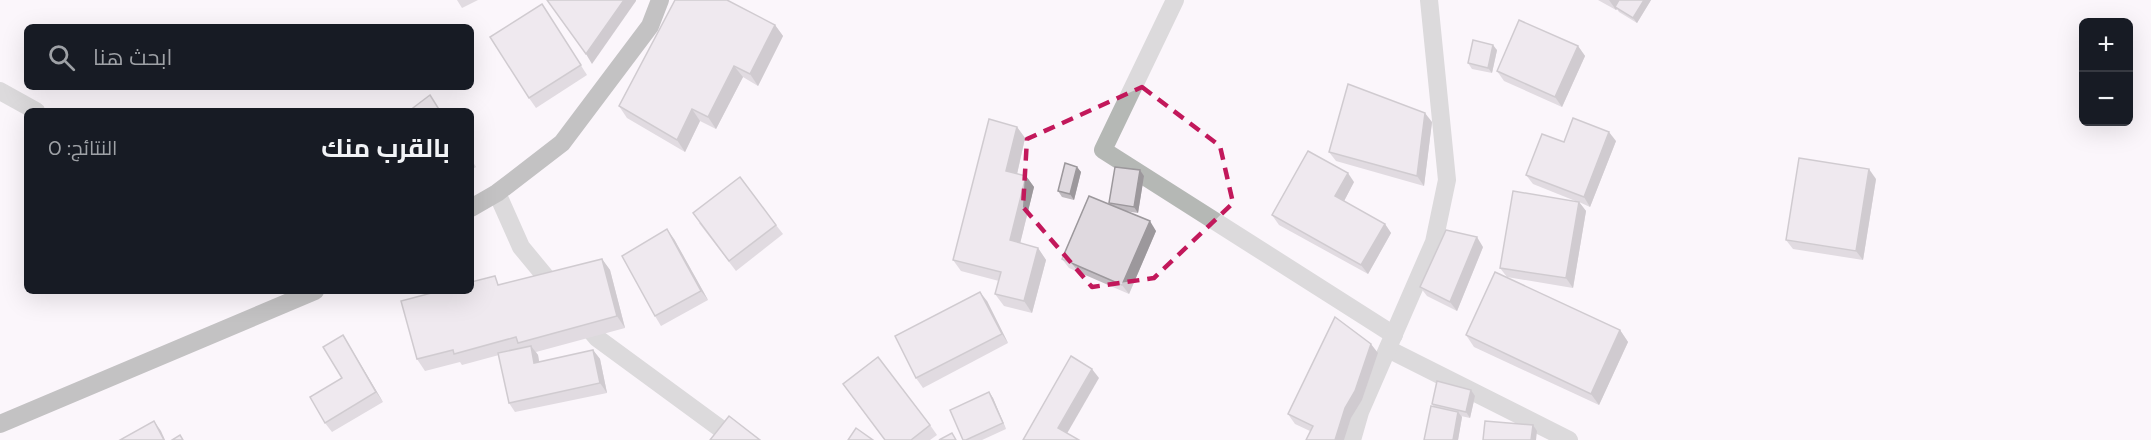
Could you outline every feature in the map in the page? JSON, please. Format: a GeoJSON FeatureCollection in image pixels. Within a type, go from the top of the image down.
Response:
{"type":"FeatureCollection","features":[{"type":"Feature","properties":{"kind":"main road"},"geometry":{"type":"LineString","coordinates":[[474,206],[497,194],[562,143],[650,26],[660,0]]}},
{"type":"Feature","properties":{"kind":"main road"},"geometry":{"type":"LineString","coordinates":[[0,424],[308,294]]}},
{"type":"Feature","properties":{"kind":"street"},"geometry":{"type":"LineString","coordinates":[[1174,0],[1103,150],[1391,342],[1569,440]]}},
{"type":"Feature","properties":{"kind":"street"},"geometry":{"type":"LineString","coordinates":[[1352,440],[1360,412],[1434,242],[1447,180],[1429,0]]}},
{"type":"Feature","properties":{"kind":"street"},"geometry":{"type":"LineString","coordinates":[[0,91],[31,108]]}},
{"type":"Feature","properties":{"kind":"street"},"geometry":{"type":"LineString","coordinates":[[497,194],[521,248],[597,338],[736,440]]}},
{"type":"Feature","properties":{"kind":"highlighted area"},"geometry":{"type":"Polygon","coordinates":[[[1142,87],[1220,146],[1233,203],[1154,278],[1092,287],[1023,207],[1027,139],[1142,87]]]}},
{"type":"Feature","properties":{"kind":"building"},"geometry":{"type":"Polygon","coordinates":[[[547,0],[624,0],[586,54],[547,0]]]}},
{"type":"Feature","properties":{"kind":"building"},"geometry":{"type":"Polygon","coordinates":[[[675,0],[727,0],[775,25],[750,74],[734,66],[708,117],[692,109],[677,140],[619,106],[675,0]]]}},
{"type":"Feature","properties":{"kind":"building"},"geometry":{"type":"Polygon","coordinates":[[[1619,0],[1644,0],[1633,18],[1615,7],[1619,0]]]}},
{"type":"Feature","properties":{"kind":"building"},"geometry":{"type":"Polygon","coordinates":[[[542,4],[581,65],[529,98],[490,37],[542,4]]]}},
{"type":"Feature","properties":{"kind":"building"},"geometry":{"type":"Polygon","coordinates":[[[1519,20],[1578,46],[1555,97],[1497,71],[1519,20]]]}},
{"type":"Feature","properties":{"kind":"building"},"geometry":{"type":"Polygon","coordinates":[[[1473,40],[1493,45],[1488,68],[1468,63],[1473,40]]]}},
{"type":"Feature","properties":{"kind":"building"},"geometry":{"type":"Polygon","coordinates":[[[1348,84],[1425,113],[1417,176],[1329,152],[1348,84]]]}},
{"type":"Feature","properties":{"kind":"building"},"geometry":{"type":"Polygon","coordinates":[[[430,95],[438,108],[413,108],[430,95]]]}},
{"type":"Feature","properties":{"kind":"building"},"geometry":{"type":"Polygon","coordinates":[[[1573,118],[1609,132],[1584,197],[1526,175],[1542,134],[1564,142],[1573,118]]]}},
{"type":"Feature","properties":{"kind":"building"},"geometry":{"type":"Polygon","coordinates":[[[989,119],[1017,127],[1006,171],[1026,176],[1010,240],[1038,248],[1024,301],[995,294],[1001,272],[953,260],[989,119]]]}},
{"type":"Feature","properties":{"kind":"building"},"geometry":{"type":"Polygon","coordinates":[[[1308,151],[1348,173],[1335,196],[1385,224],[1361,265],[1272,215],[1308,151]]]}},
{"type":"Feature","properties":{"kind":"building"},"geometry":{"type":"Polygon","coordinates":[[[1799,158],[1869,169],[1856,251],[1786,240],[1799,158]]]}},
{"type":"Feature","properties":{"kind":"building"},"geometry":{"type":"Polygon","coordinates":[[[1065,163],[1077,167],[1070,194],[1058,191],[1065,163]]]}},
{"type":"Feature","properties":{"kind":"building"},"geometry":{"type":"Polygon","coordinates":[[[1115,167],[1140,170],[1134,207],[1109,203],[1115,167]]]}},
{"type":"Feature","properties":{"kind":"building"},"geometry":{"type":"Polygon","coordinates":[[[740,177],[776,225],[729,261],[693,213],[740,177]]]}},
{"type":"Feature","properties":{"kind":"building"},"geometry":{"type":"Polygon","coordinates":[[[1513,191],[1579,202],[1566,278],[1500,268],[1513,191]]]}},
{"type":"Feature","properties":{"kind":"building"},"geometry":{"type":"Polygon","coordinates":[[[1089,196],[1150,221],[1122,285],[1062,259],[1089,196]]]}},
{"type":"Feature","properties":{"kind":"building"},"geometry":{"type":"Polygon","coordinates":[[[667,229],[701,291],[655,316],[622,256],[667,229]]]}},
{"type":"Feature","properties":{"kind":"building"},"geometry":{"type":"Polygon","coordinates":[[[1446,230],[1477,237],[1450,302],[1420,287],[1446,230]]]}},
{"type":"Feature","properties":{"kind":"building"},"geometry":{"type":"Polygon","coordinates":[[[602,259],[617,316],[518,343],[516,337],[454,354],[453,350],[417,359],[401,301],[428,294],[474,294],[474,281],[495,276],[498,285],[602,259]]]}},
{"type":"Feature","properties":{"kind":"building"},"geometry":{"type":"Polygon","coordinates":[[[1495,272],[1620,330],[1591,394],[1466,335],[1495,272]]]}},
{"type":"Feature","properties":{"kind":"building"},"geometry":{"type":"Polygon","coordinates":[[[980,292],[1002,334],[916,378],[895,336],[980,292]]]}},
{"type":"Feature","properties":{"kind":"building"},"geometry":{"type":"Polygon","coordinates":[[[1335,317],[1371,344],[1355,391],[1345,408],[1335,440],[1306,440],[1313,426],[1288,414],[1335,317]]]}},
{"type":"Feature","properties":{"kind":"building"},"geometry":{"type":"Polygon","coordinates":[[[343,335],[376,392],[325,423],[310,397],[342,378],[323,347],[343,335]]]}},
{"type":"Feature","properties":{"kind":"building"},"geometry":{"type":"Polygon","coordinates":[[[531,346],[534,363],[593,350],[600,383],[509,403],[498,353],[531,346]]]}},
{"type":"Feature","properties":{"kind":"building"},"geometry":{"type":"Polygon","coordinates":[[[1071,356],[1092,369],[1058,428],[1079,440],[1023,440],[1071,356]]]}},
{"type":"Feature","properties":{"kind":"building"},"geometry":{"type":"Polygon","coordinates":[[[878,357],[930,425],[911,440],[885,440],[843,384],[878,357]]]}},
{"type":"Feature","properties":{"kind":"building"},"geometry":{"type":"Polygon","coordinates":[[[1437,381],[1471,390],[1466,412],[1432,404],[1437,381]]]}},
{"type":"Feature","properties":{"kind":"building"},"geometry":{"type":"Polygon","coordinates":[[[989,392],[1003,423],[963,440],[950,410],[989,392]]]}},
{"type":"Feature","properties":{"kind":"building"},"geometry":{"type":"Polygon","coordinates":[[[1431,406],[1458,412],[1453,440],[1424,440],[1431,406]]]}},
{"type":"Feature","properties":{"kind":"building"},"geometry":{"type":"Polygon","coordinates":[[[729,416],[760,440],[710,440],[729,416]]]}},
{"type":"Feature","properties":{"kind":"building"},"geometry":{"type":"Polygon","coordinates":[[[154,421],[164,440],[120,440],[154,421]]]}},
{"type":"Feature","properties":{"kind":"building"},"geometry":{"type":"Polygon","coordinates":[[[1485,421],[1533,425],[1531,440],[1483,440],[1485,421]]]}},
{"type":"Feature","properties":{"kind":"building"},"geometry":{"type":"Polygon","coordinates":[[[856,428],[873,440],[848,440],[856,428]]]}},
{"type":"Feature","properties":{"kind":"building"},"geometry":{"type":"Polygon","coordinates":[[[952,433],[956,440],[939,440],[952,433]]]}},
{"type":"Feature","properties":{"kind":"building"},"geometry":{"type":"Polygon","coordinates":[[[180,435],[183,440],[172,440],[180,435]]]}}]}
